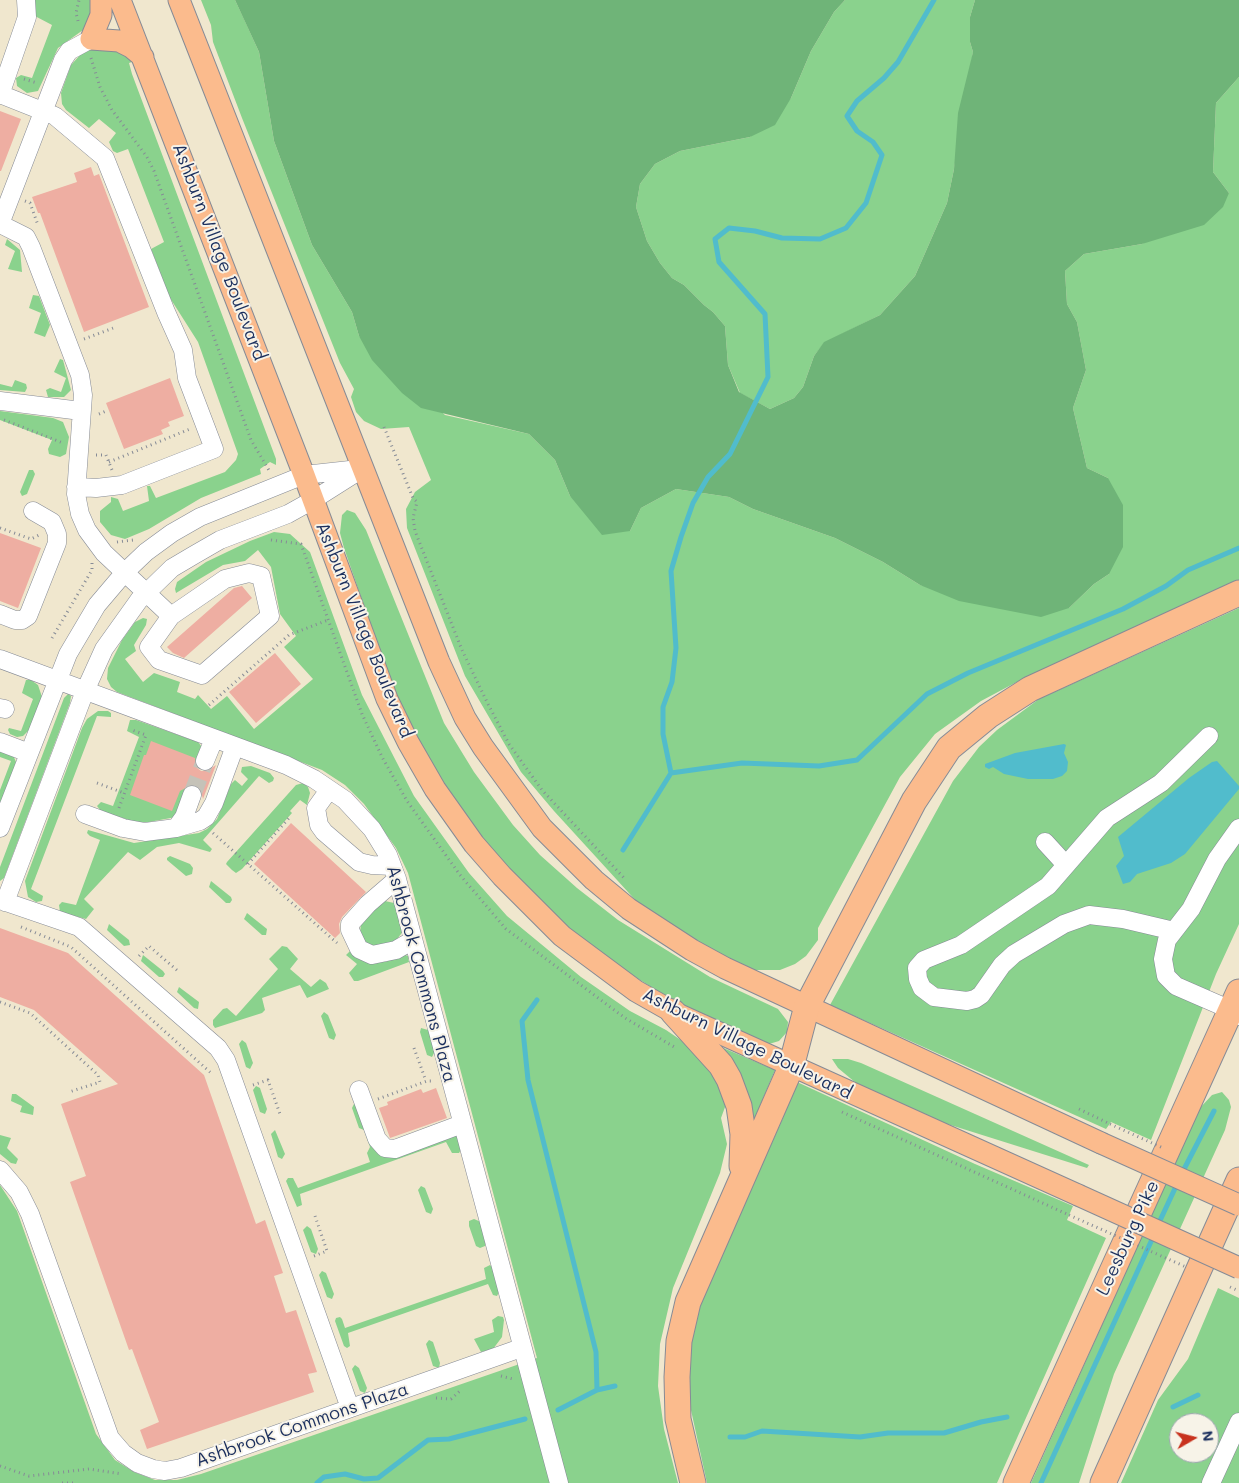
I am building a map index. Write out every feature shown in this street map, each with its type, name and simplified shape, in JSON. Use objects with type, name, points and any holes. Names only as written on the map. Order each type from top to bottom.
[{"type":"highway","points":[[693,1483],[678,1420],[677,1377],[679,1341],[688,1302],[791,1067],[807,1006],[914,801],[949,748],[988,716],[1030,689],[1239,593]]},
{"type":"highway","name":"Leesburg Pike","points":[[1016,1483],[1236,1006]]},
{"type":"highway","points":[[672,1012],[721,1065],[729,1079],[740,1106],[743,1134],[741,1178]]},
{"type":"highway","points":[[1102,1483],[1239,1180]]},
{"type":"main road","points":[[101,0],[101,15],[88,40],[119,41],[131,47],[143,57]]},
{"type":"main road","name":"Ashburn Village Boulevard","points":[[120,0],[314,500],[388,699],[408,742],[440,797],[474,844],[502,876],[562,936],[599,965],[672,1012],[1239,1268]]},
{"type":"main road","points":[[179,0],[439,662],[465,718],[497,770],[542,828],[594,880],[629,909],[664,933],[725,968],[1239,1205]]},
{"type":"street","points":[[27,9],[0,95],[55,116],[106,158],[166,312],[184,350],[187,378],[214,449],[122,485],[96,488],[76,487]]},
{"type":"street","points":[[88,40],[69,51],[63,60],[0,224],[26,237],[78,369],[83,395],[76,487],[80,514],[87,530],[104,553],[147,591],[171,616]]},
{"type":"street","points":[[0,401],[82,411]]},
{"type":"street","points":[[0,828],[68,654],[97,605],[126,572],[166,537],[200,517],[304,475],[362,469]]},
{"type":"street","points":[[350,1408],[238,1089],[226,1060],[218,1048],[79,927],[2,901],[85,691],[104,648],[123,620],[147,591],[172,568],[220,540],[288,514],[314,500],[362,469]]},
{"type":"street","points":[[0,614],[15,620],[22,620],[28,616],[57,543],[57,534],[52,522],[32,511]]},
{"type":"street","points":[[249,573],[261,576],[270,616],[202,675],[159,660],[149,647],[171,616],[225,579],[249,573]]},
{"type":"street","name":"Ashbrook Commons Plaza","points":[[0,659],[286,765],[329,790],[360,814],[382,845],[395,872],[558,1483]]},
{"type":"street","points":[[1174,931],[1106,916],[1083,916],[1064,924],[1014,954],[1002,965],[981,995],[976,999],[967,1001],[942,999],[930,995],[922,988],[917,973],[921,962],[961,945],[1048,886],[1107,818],[1161,783],[1209,736]]},
{"type":"street","points":[[205,761],[214,739]]},
{"type":"street","points":[[0,742],[29,753]]},
{"type":"street","points":[[85,814],[136,831],[156,831],[192,824],[206,816],[214,803],[235,746]]},
{"type":"street","points":[[329,790],[316,808],[319,825],[324,832],[359,862],[395,872],[350,924],[350,930],[359,949],[372,956],[396,950],[413,940]]},
{"type":"street","points":[[176,828],[184,817],[192,795]]},
{"type":"street","points":[[1236,1006],[1179,988],[1168,979],[1163,966],[1163,953],[1166,942],[1191,909],[1217,859],[1239,828]]},
{"type":"street","points":[[1045,842],[1066,865]]},
{"type":"street","points":[[359,1090],[377,1139],[385,1148],[395,1149],[462,1124]]},
{"type":"street","name":"Ashbrook Commons Plaza","points":[[0,1170],[19,1192],[30,1214],[110,1438],[137,1463],[165,1472],[181,1468],[521,1348]]},
{"type":"street","points":[[1211,1483],[1239,1422]]},
{"type":"path","points":[[79,0],[76,13],[88,40],[100,88],[112,110],[147,157],[154,171],[251,440],[272,474]]},
{"type":"path","points":[[0,419],[66,444],[79,446]]},
{"type":"path","points":[[109,462],[204,424]]},
{"type":"path","points":[[384,427],[413,498],[417,502],[413,518],[416,531],[462,650],[509,744],[542,790],[627,881]]},
{"type":"path","points":[[268,540],[302,544],[362,714],[382,757],[406,801],[460,875],[506,929],[625,1018],[677,1049]]},
{"type":"path","points":[[209,704],[289,635],[328,620]]},
{"type":"path","points":[[111,808],[118,810],[146,735],[132,730]]},
{"type":"path","points":[[97,783],[124,793]]},
{"type":"path","points":[[248,864],[290,818]]},
{"type":"path","points":[[212,832],[338,945]]},
{"type":"path","points":[[18,926],[71,947],[215,1076]]},
{"type":"path","points":[[0,1002],[30,1013],[98,1075],[100,1082],[70,1092]]},
{"type":"path","points":[[414,1048],[426,1081]]},
{"type":"path","points":[[238,1089],[268,1080],[281,1118]]},
{"type":"path","points":[[374,1103],[380,1097],[426,1081],[431,1080],[437,1085]]},
{"type":"path","points":[[1074,1107],[1110,1124]]},
{"type":"path","points":[[837,1109],[1194,1271]]},
{"type":"path","points":[[1221,1283],[1239,1291]]},
{"type":"path","points":[[494,1378],[504,1374],[516,1382]]},
{"type":"path","points":[[430,1400],[439,1397],[451,1399],[458,1390],[467,1387]]},
{"type":"path","points":[[0,1466],[28,1476],[89,1468],[104,1469],[125,1475]]},
{"type":"path","points":[[62,1483],[77,1483]]},
{"type":"green space","points":[[30,0],[95,0],[95,8],[83,30],[58,48],[38,91],[27,93],[17,86],[16,78],[21,75],[32,78],[52,25],[33,15]]},
{"type":"green space","points":[[201,0],[235,0],[243,17],[259,52],[274,141],[312,245],[352,312],[359,336],[445,415],[529,434],[555,460],[570,496],[630,531],[641,508],[676,489],[729,497],[753,509],[835,538],[883,562],[920,585],[1069,608],[1094,584],[1109,574],[1108,478],[1087,468],[1073,408],[1086,370],[1077,322],[1067,304],[1065,271],[1084,254],[1142,244],[1229,193],[1213,172],[1216,103],[1239,77],[1239,580],[1171,613],[1028,676],[981,701],[935,734],[900,777],[818,928],[818,940],[806,956],[795,964],[780,970],[749,970],[686,935],[638,903],[554,811],[521,772],[465,676],[407,528],[406,509],[415,492],[431,480],[409,427],[381,429],[364,421],[356,412],[351,397],[354,389],[340,363],[242,118],[213,42],[211,25]]},
{"type":"green space","points":[[235,0],[845,0],[834,12],[811,51],[791,98],[775,125],[750,137],[680,151],[655,164],[640,184],[636,207],[647,241],[660,263],[672,278],[684,285],[725,326],[728,365],[739,392],[770,409],[794,398],[803,387],[814,356],[824,342],[880,315],[915,276],[947,203],[954,169],[958,113],[973,52],[970,42],[970,17],[975,0],[1239,0],[1239,77],[1216,103],[1213,172],[1229,193],[1223,207],[1204,225],[1142,244],[1084,254],[1065,271],[1067,304],[1077,322],[1086,370],[1073,408],[1087,468],[1108,478],[1123,505],[1123,547],[1109,574],[1094,584],[1069,608],[1041,617],[959,601],[920,585],[883,562],[835,538],[753,509],[729,497],[676,489],[641,508],[630,531],[602,535],[570,496],[555,460],[529,434],[421,408],[402,393],[372,360],[359,336],[352,312],[312,245],[274,141],[259,52]]},
{"type":"green space","points":[[845,0],[975,0],[970,17],[970,42],[973,52],[954,169],[947,203],[915,276],[880,315],[824,343],[814,356],[803,387],[794,398],[770,409],[740,393],[728,365],[725,326],[684,285],[672,278],[660,263],[647,241],[636,207],[640,184],[655,164],[680,151],[750,137],[791,98],[811,51],[834,12]]},
{"type":"green space","points":[[97,46],[127,53],[132,62],[129,63],[132,74],[276,459],[276,465],[270,462],[260,469],[261,474],[201,498],[149,529],[125,539],[111,535],[100,522],[100,511],[111,502],[111,497],[118,499],[123,511],[149,501],[147,486],[150,486],[156,498],[225,472],[236,460],[238,454],[198,342],[170,298],[151,249],[164,242],[128,149],[117,153],[113,151],[109,142],[116,133],[99,119],[89,128],[66,110],[62,104],[61,93],[71,65],[81,54]]},
{"type":"green space","points":[[7,239],[20,250],[22,272],[8,269],[15,251],[5,245]]},
{"type":"green space","points":[[33,295],[39,296],[50,325],[45,337],[34,333],[41,313],[29,308]]},
{"type":"green space","points":[[60,359],[63,360],[71,390],[64,397],[48,397],[46,390],[50,388],[61,392],[66,378],[54,372]]},
{"type":"green space","points":[[15,380],[26,384],[25,392],[0,390],[0,384],[12,387]]},
{"type":"green space","points":[[0,411],[53,418],[63,422],[69,437],[66,454],[60,457],[49,454],[48,449],[52,440],[0,420]]},
{"type":"green space","points":[[29,470],[33,470],[35,474],[27,494],[22,496],[20,492]]},
{"type":"green space","points":[[347,510],[355,513],[366,530],[444,723],[474,772],[513,825],[540,855],[577,888],[618,920],[710,977],[778,1009],[788,1022],[787,1032],[779,1041],[769,1044],[677,1003],[637,978],[595,949],[555,916],[520,883],[480,835],[449,792],[418,742],[393,689],[340,533],[342,515]]},
{"type":"green space","points":[[274,532],[290,534],[310,552],[362,695],[414,796],[469,873],[507,916],[581,977],[630,1011],[666,1030],[697,1051],[716,1074],[728,1099],[721,1118],[727,1144],[720,1173],[673,1288],[660,1344],[658,1386],[664,1429],[678,1483],[0,1483],[0,1185],[17,1211],[96,1434],[115,1460],[134,1472],[155,1480],[177,1480],[201,1474],[537,1358],[408,873],[396,848],[364,804],[345,785],[322,770],[117,692],[111,687],[107,679],[108,668],[122,640],[135,622],[143,618],[147,619],[146,625],[134,645],[136,651],[125,659],[143,682],[154,673],[180,682],[177,692],[195,699],[198,695],[211,709],[227,696],[254,729],[313,679],[284,647],[296,636],[280,614],[271,567],[258,550],[245,561],[223,565],[176,593],[177,582],[206,562]]},
{"type":"green space","points":[[1239,608],[1239,924],[1216,974],[1151,1140],[1111,1122],[1106,1129],[830,1005],[953,781],[979,747],[997,730],[1039,699]]},
{"type":"green space","points":[[26,680],[31,680],[38,685],[42,697],[30,729],[23,736],[17,737],[10,734],[8,730],[9,728],[21,731],[33,699],[22,693]]},
{"type":"green space","points":[[68,694],[71,696],[70,703],[4,878],[0,881],[0,867],[64,698]]},
{"type":"green space","points":[[98,711],[108,711],[111,713],[111,717],[97,716],[31,889],[43,896],[42,901],[36,902],[28,897],[25,881],[82,728],[87,719]]},
{"type":"green space","points":[[130,720],[136,720],[198,742],[202,747],[202,753],[180,813],[176,817],[149,822],[135,822],[101,811],[97,806],[101,802],[113,806],[139,737],[127,731]]},
{"type":"green space","points":[[0,751],[13,755],[16,762],[0,810],[0,790],[11,761],[0,757]]},
{"type":"green space","points":[[251,766],[270,773],[274,778],[273,781],[269,783],[259,776],[203,840],[212,849],[210,852],[179,843],[157,847],[140,860],[128,852],[84,899],[94,909],[86,919],[60,912],[59,905],[62,902],[76,905],[100,840],[90,836],[87,833],[88,830],[134,843],[199,833],[207,829],[217,819],[231,784],[235,780],[242,786],[248,779],[241,772],[242,767]]},
{"type":"green space","points":[[303,783],[308,787],[310,793],[307,805],[300,800],[290,811],[292,813],[242,869],[236,873],[232,870],[226,864],[227,862],[296,785]]},
{"type":"green space","points":[[170,856],[190,864],[193,868],[192,874],[186,876],[167,860]]},
{"type":"green space","points":[[211,881],[231,897],[230,903],[226,903],[209,887]]},
{"type":"green space","points":[[385,901],[394,903],[403,930],[393,944],[368,946],[360,934],[361,923],[380,903]]},
{"type":"green space","points":[[247,913],[267,929],[266,935],[262,935],[244,919]]},
{"type":"green space","points":[[109,924],[129,940],[130,945],[124,946],[107,930]]},
{"type":"green space","points":[[282,946],[287,947],[298,959],[290,969],[311,987],[320,979],[326,983],[329,989],[307,998],[300,985],[262,998],[265,1010],[262,1013],[215,1028],[213,1020],[223,1009],[227,1008],[236,1016],[278,969],[269,959]]},
{"type":"green space","points":[[352,949],[371,962],[385,962],[403,954],[408,956],[409,962],[354,981],[349,973],[357,964],[346,955]]},
{"type":"green space","points":[[143,955],[163,971],[165,974],[163,977],[159,977],[141,961]]},
{"type":"green space","points":[[179,987],[199,1002],[198,1009],[194,1008],[177,992]]},
{"type":"green space","points":[[324,1012],[328,1015],[336,1035],[334,1040],[329,1038],[321,1016]]},
{"type":"green space","points":[[421,1028],[430,1032],[435,1051],[432,1057],[427,1055],[420,1032]]},
{"type":"green space","points":[[242,1040],[246,1043],[253,1063],[250,1069],[246,1067],[239,1044]]},
{"type":"green space","points":[[721,1047],[775,1070],[753,1122]]},
{"type":"green space","points":[[832,1059],[848,1059],[861,1063],[1089,1165],[1087,1168],[925,1117],[856,1083],[838,1068]]},
{"type":"green space","points":[[797,1082],[975,1164],[1073,1206],[1067,1220],[1106,1238],[997,1483],[707,1483],[689,1401],[689,1362],[693,1325],[703,1296],[783,1118],[784,1107]]},
{"type":"green space","points":[[256,1086],[260,1088],[267,1109],[265,1114],[260,1112],[253,1090]]},
{"type":"green space","points":[[1222,1092],[1229,1100],[1231,1107],[1225,1130],[1114,1374],[1079,1483],[1031,1483],[1199,1109],[1212,1095]]},
{"type":"green space","points":[[12,1094],[16,1094],[34,1107],[33,1115],[20,1112],[22,1106],[11,1101]]},
{"type":"green space","points":[[354,1104],[357,1104],[373,1145],[458,1135],[462,1148],[459,1153],[452,1153],[446,1142],[300,1194],[302,1205],[297,1207],[286,1181],[288,1178],[293,1178],[298,1188],[370,1162],[367,1153],[370,1147],[364,1130],[359,1128],[352,1108]]},
{"type":"green space","points":[[275,1130],[285,1154],[282,1159],[278,1157],[271,1134]]},
{"type":"green space","points":[[0,1135],[11,1138],[7,1148],[18,1159],[16,1164],[11,1163],[0,1154]]},
{"type":"green space","points":[[421,1186],[425,1188],[433,1209],[431,1214],[426,1212],[418,1190]]},
{"type":"green space","points":[[474,1219],[481,1222],[486,1242],[485,1246],[480,1248],[476,1246],[469,1226],[469,1221]]},
{"type":"green space","points":[[307,1226],[311,1229],[318,1249],[316,1254],[311,1252],[303,1230]]},
{"type":"green space","points":[[490,1265],[499,1292],[497,1296],[493,1295],[488,1284],[348,1333],[350,1346],[347,1348],[344,1346],[335,1321],[336,1318],[340,1317],[342,1319],[345,1328],[486,1279],[484,1268]]},
{"type":"green space","points":[[322,1271],[326,1273],[334,1294],[332,1299],[327,1297],[319,1275]]},
{"type":"green space","points":[[1218,1288],[1239,1298],[1239,1483],[1121,1483],[1158,1400],[1188,1359]]},
{"type":"green space","points":[[498,1316],[503,1317],[504,1320],[502,1337],[493,1349],[481,1352],[474,1339],[494,1332],[492,1320]]},
{"type":"green space","points":[[429,1340],[433,1342],[440,1363],[439,1368],[433,1366],[426,1344]]},
{"type":"green space","points":[[355,1365],[359,1368],[367,1388],[365,1393],[360,1391],[352,1369]]},
{"type":"water","points":[[1066,745],[1064,753],[1068,762],[1067,771],[1062,776],[1053,779],[1028,779],[1004,774],[993,767],[989,769],[985,767],[985,764],[1015,753]]},
{"type":"water","points":[[1217,761],[1239,786],[1239,789],[1185,854],[1171,863],[1137,874],[1130,882],[1123,884],[1116,866],[1124,856],[1118,837],[1189,778],[1212,762]]},
{"type":"building","points":[[0,111],[21,119],[1,171],[0,171]]},
{"type":"building","points":[[91,167],[94,176],[99,174],[149,307],[84,332],[40,213],[38,213],[32,197],[77,182],[74,173]]},
{"type":"building","points":[[170,378],[184,416],[168,422],[170,426],[161,430],[163,434],[124,449],[106,403]]},
{"type":"building","points":[[0,533],[41,548],[18,608],[0,601]]},
{"type":"building","points":[[242,586],[252,598],[184,658],[173,653],[167,647],[234,588]]},
{"type":"building","points":[[275,653],[301,684],[256,723],[229,692]]},
{"type":"building","points":[[151,741],[195,758],[196,767],[201,771],[207,771],[216,765],[203,799],[200,788],[191,785],[180,791],[172,811],[130,795]]},
{"type":"building","points":[[291,823],[366,892],[342,917],[339,924],[340,933],[335,938],[254,864]]},
{"type":"building","points":[[0,928],[68,953],[204,1075],[256,1224],[265,1220],[283,1273],[274,1276],[286,1313],[296,1310],[317,1372],[308,1374],[314,1392],[147,1449],[140,1430],[159,1422],[132,1349],[129,1350],[70,1182],[86,1176],[61,1104],[118,1084],[34,1010],[0,997]]},
{"type":"building","points":[[436,1088],[447,1118],[390,1138],[379,1108],[388,1105],[387,1102],[421,1089],[423,1093]]},
{"type":"waterway","points":[[623,850],[671,773],[663,734],[663,707],[672,682],[676,648],[671,571],[681,537],[693,503],[708,477],[730,454],[768,377],[765,314],[719,262],[715,239],[729,228],[755,231],[782,238],[820,239],[846,228],[866,203],[882,155],[873,142],[857,131],[847,116],[857,101],[884,78],[898,62],[934,0]]},
{"type":"waterway","points":[[671,773],[742,763],[819,766],[857,760],[927,694],[968,673],[1123,609],[1166,586],[1188,570],[1239,548]]},
{"type":"waterway","points":[[537,1000],[522,1021],[528,1080],[596,1352],[597,1390],[558,1410]]},
{"type":"waterway","points":[[1181,1175],[1214,1111]]},
{"type":"waterway","points":[[1157,1227],[1178,1182]]},
{"type":"waterway","points":[[1041,1483],[1154,1235]]},
{"type":"waterway","points":[[597,1390],[615,1386]]},
{"type":"waterway","points":[[1173,1407],[1198,1395]]},
{"type":"waterway","points":[[730,1437],[745,1437],[762,1431],[860,1437],[888,1433],[944,1433],[981,1422],[1007,1417]]},
{"type":"waterway","points":[[317,1483],[324,1477],[345,1474],[364,1479],[378,1478],[428,1440],[449,1439],[525,1419]]},
{"type":"tunnel","points":[[192,795],[205,761]]}]
